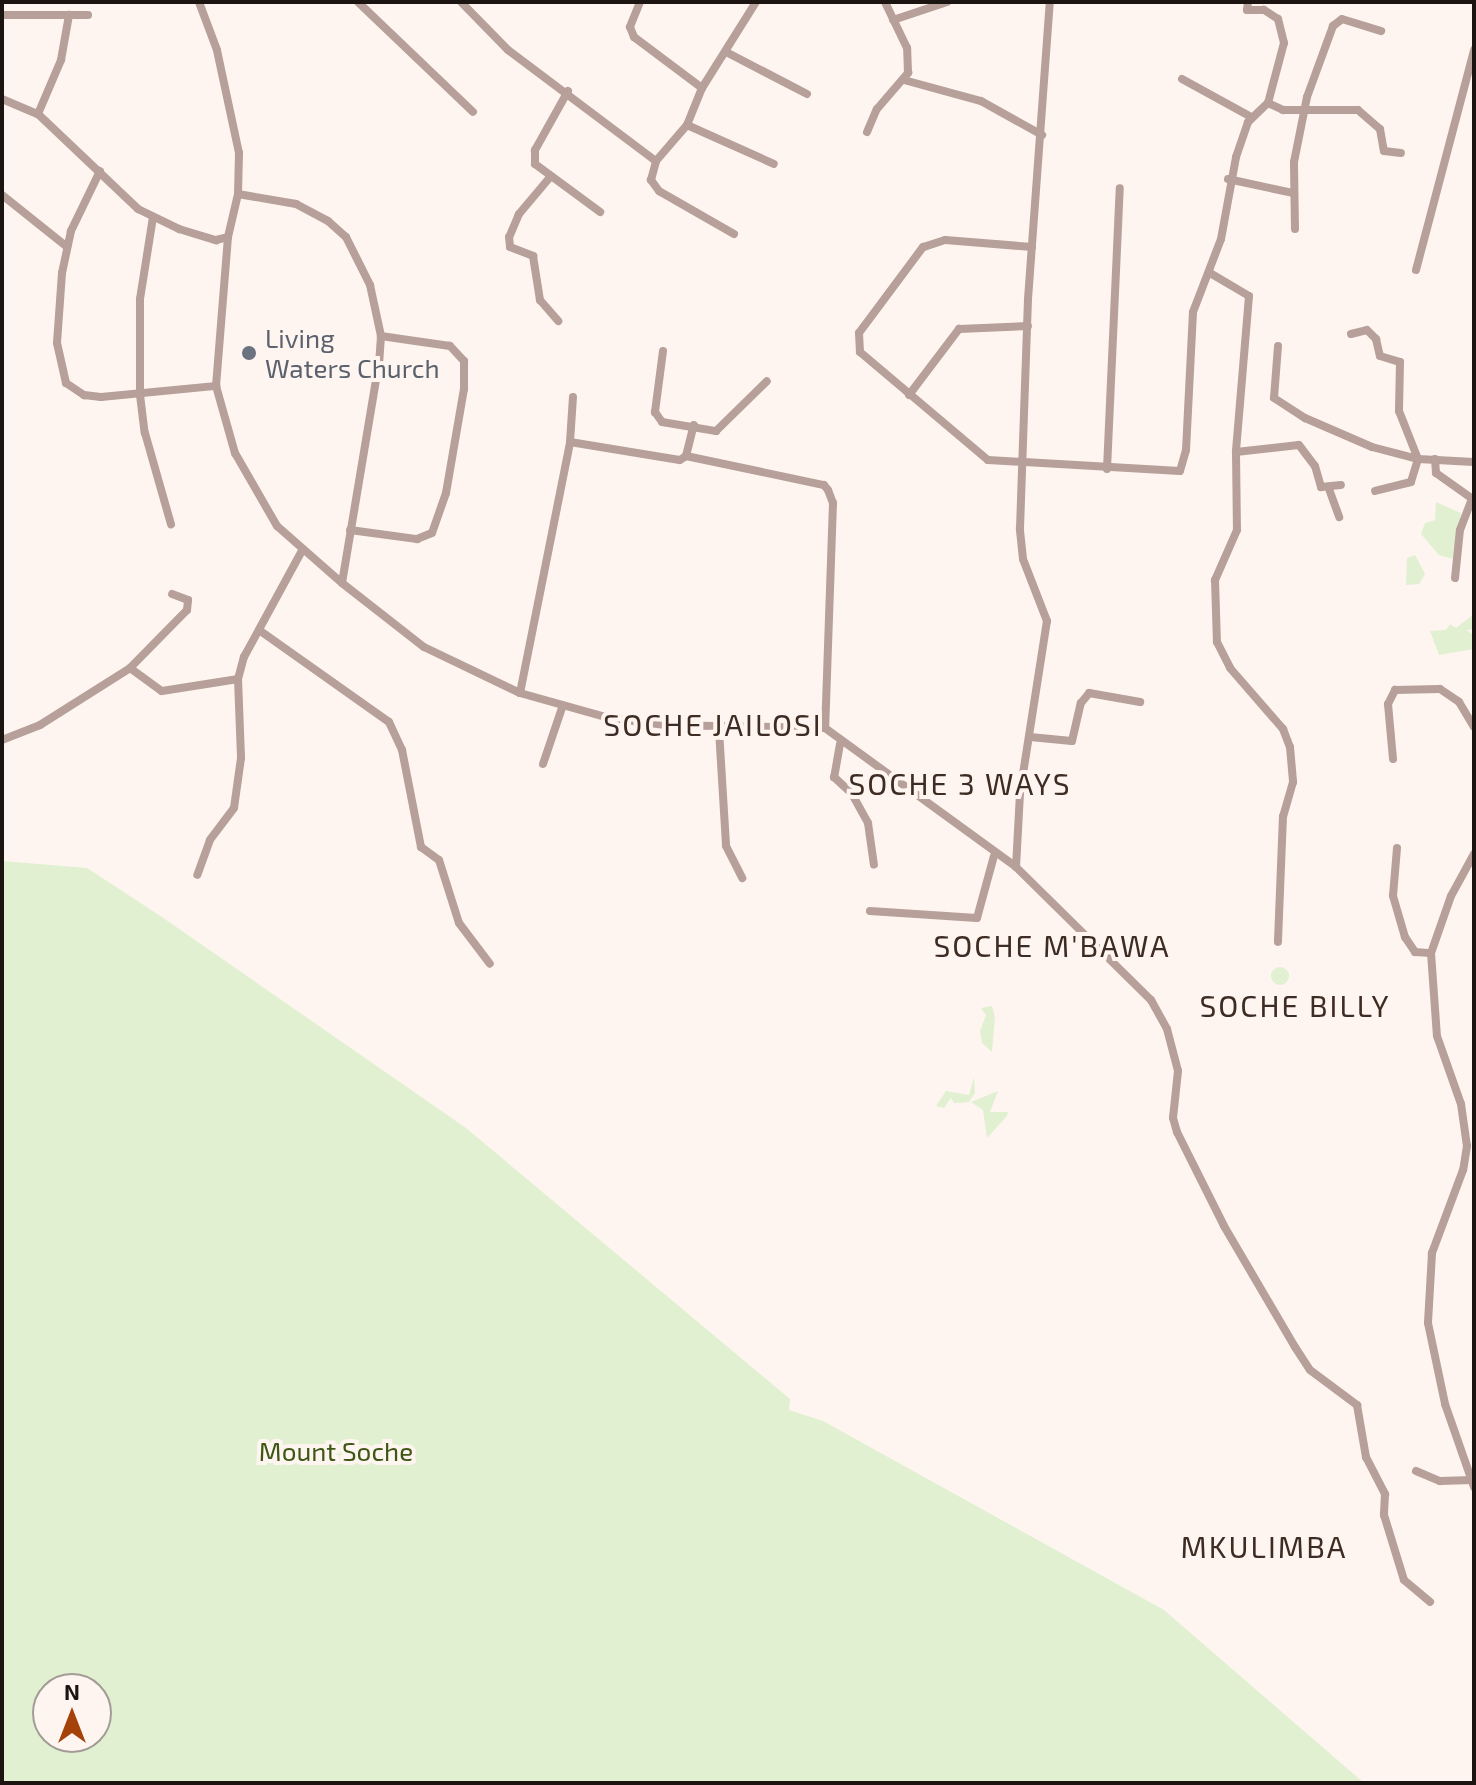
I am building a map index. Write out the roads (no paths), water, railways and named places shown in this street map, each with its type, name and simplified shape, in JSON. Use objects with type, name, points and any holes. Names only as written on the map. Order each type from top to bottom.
[{"type":"street","points":[[199,2],[217,50],[239,153],[238,194],[228,237],[216,386],[235,453],[256,495],[303,549],[424,647],[520,693],[609,718],[719,730],[825,728]]},
{"type":"street","points":[[358,2],[473,112]]},
{"type":"street","points":[[461,2],[508,50],[568,91],[656,161]]},
{"type":"street","points":[[640,2],[630,27],[634,37],[702,88]]},
{"type":"street","points":[[734,234],[659,191],[651,180],[656,161],[687,125],[702,88],[728,53],[756,2]]},
{"type":"street","points":[[867,132],[877,109],[904,80],[909,56],[885,2]]},
{"type":"street","points":[[893,20],[947,2]]},
{"type":"street","points":[[1016,867],[1047,621],[1022,554],[1032,247],[1050,2]]},
{"type":"street","points":[[1032,247],[945,240],[923,247],[859,333],[857,343],[860,352],[979,455],[1025,465],[1168,473],[1182,468],[1191,326],[1221,239],[1228,179],[1251,117],[1268,103],[1284,43],[1278,19],[1264,10],[1247,10],[1248,2]]},
{"type":"street","points":[[2,15],[88,15]]},
{"type":"street","points":[[38,114],[61,60],[69,15]]},
{"type":"street","points":[[1295,229],[1293,193],[1306,111],[1336,21],[1381,31]]},
{"type":"street","points":[[1416,270],[1474,50]]},
{"type":"street","points":[[728,53],[807,94]]},
{"type":"street","points":[[1182,79],[1251,117]]},
{"type":"street","points":[[904,80],[981,101],[1042,135]]},
{"type":"street","points":[[568,91],[535,150],[535,164],[600,212]]},
{"type":"street","points":[[2,99],[38,114],[100,171],[119,197],[153,217],[216,240],[228,237]]},
{"type":"street","points":[[1268,103],[1283,110],[1358,110],[1380,129],[1384,151],[1401,153]]},
{"type":"street","points":[[687,125],[774,164]]},
{"type":"street","points":[[100,171],[66,246],[58,304],[62,375],[84,395],[140,395],[216,386]]},
{"type":"street","points":[[551,176],[519,214],[509,237],[510,247],[533,256],[540,300],[558,321]]},
{"type":"street","points":[[1228,179],[1293,193]]},
{"type":"street","points":[[1107,469],[1120,188]]},
{"type":"street","points":[[238,194],[304,207],[346,237],[370,285],[381,336],[342,583]]},
{"type":"street","points":[[2,195],[66,246]]},
{"type":"street","points":[[153,217],[140,299],[140,395],[145,433],[171,524]]},
{"type":"street","points":[[1210,273],[1249,296],[1236,452],[1237,530],[1215,580],[1217,642],[1230,668],[1286,732],[1290,747],[1293,782],[1283,816],[1278,942]]},
{"type":"street","points":[[909,395],[962,327],[1028,326]]},
{"type":"street","points":[[1351,334],[1367,330],[1376,339],[1380,356],[1400,362],[1399,411],[1418,459],[1411,482],[1375,491]]},
{"type":"street","points":[[350,530],[417,539],[432,533],[446,493],[464,389],[464,361],[450,346],[381,336]]},
{"type":"street","points":[[1278,346],[1275,400],[1342,439],[1418,459],[1474,462]]},
{"type":"street","points":[[663,351],[656,382],[657,418],[716,431],[767,381]]},
{"type":"street","points":[[520,693],[570,442],[573,397]]},
{"type":"street","points":[[686,456],[694,425]]},
{"type":"street","points":[[570,442],[686,456],[824,485],[828,490],[833,503],[825,728],[840,744],[994,856],[1016,867],[1155,1007],[1178,1071],[1173,1118],[1177,1132],[1288,1337],[1310,1370],[1357,1405],[1366,1457],[1385,1494],[1384,1515],[1404,1580],[1430,1602]]},
{"type":"street","points":[[1236,452],[1299,445],[1315,466],[1321,487],[1329,489],[1341,485]]},
{"type":"street","points":[[1435,459],[1436,473],[1473,499],[1460,530],[1455,578]]},
{"type":"street","points":[[1329,489],[1339,517]]},
{"type":"street","points":[[197,875],[210,840],[234,808],[241,758],[238,679],[259,630],[303,549]]},
{"type":"street","points":[[2,740],[40,725],[107,678],[130,668],[187,610],[188,600],[172,594]]},
{"type":"street","points":[[259,630],[389,722],[402,750],[421,847],[439,860],[459,923],[490,964]]},
{"type":"street","points":[[130,668],[162,691],[238,679]]},
{"type":"street","points":[[1393,759],[1388,704],[1395,690],[1440,689],[1459,702],[1474,727]]},
{"type":"street","points":[[1030,737],[1072,741],[1081,703],[1089,693],[1140,702]]},
{"type":"street","points":[[543,764],[563,705]]},
{"type":"street","points":[[719,730],[726,846],[742,878]]},
{"type":"street","points":[[840,744],[834,777],[852,794],[868,823],[874,865]]},
{"type":"street","points":[[1397,848],[1393,896],[1405,937],[1415,952],[1431,953]]},
{"type":"street","points":[[1416,1471],[1440,1481],[1473,1484],[1445,1404],[1428,1331],[1432,1253],[1462,1173],[1464,1119],[1437,1036],[1431,953],[1451,896],[1474,854]]},
{"type":"street","points":[[870,911],[977,918],[994,856]]},
{"type":"street","points":[[1462,1173],[1474,1177]]},
{"type":"place","name":"Living Waters Church","points":[[249,353]]},
{"type":"district","name":"SOCHE JAILOSI","points":[[713,724]]},
{"type":"district","name":"SOCHE 3 WAYS","points":[[960,783]]},
{"type":"district","name":"SOCHE M'BAWA","points":[[1052,945]]},
{"type":"district","name":"SOCHE BILLY","points":[[1295,1005]]},
{"type":"district","name":"MKULIMBA","points":[[1264,1546]]},
{"type":"park label","name":"Mount Soche","points":[[336,1451]]}]
